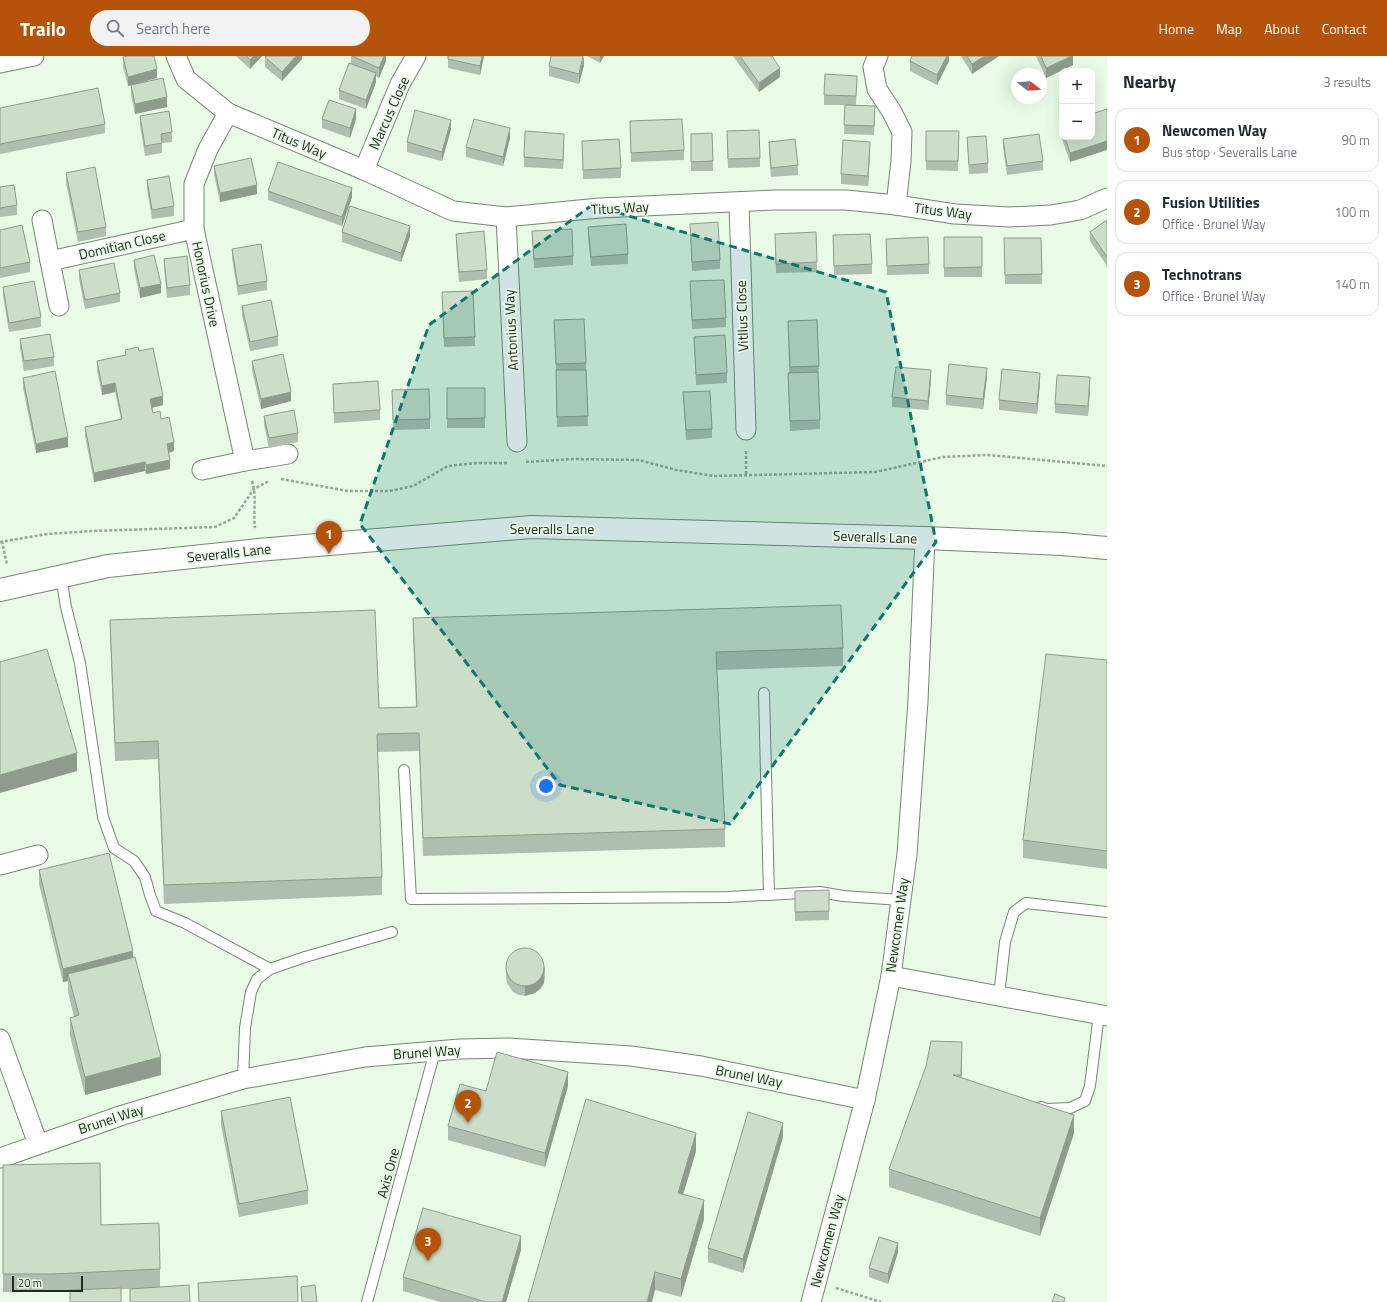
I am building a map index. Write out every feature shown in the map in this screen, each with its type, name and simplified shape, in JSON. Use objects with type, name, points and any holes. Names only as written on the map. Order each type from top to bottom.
[{"type":"street","name":"Titus Way","points":[[176,56],[186,79],[228,113],[364,170],[453,211],[506,217],[600,208],[775,200],[846,200],[896,205],[955,214],[1009,217],[1051,215],[1080,210],[1107,198]]},
{"type":"street","name":"Marcus Close","points":[[364,170],[400,84],[416,56]]},
{"type":"street","points":[[878,56],[873,67],[877,89],[892,112],[902,132],[901,161],[896,205]]},
{"type":"street","points":[[0,63],[23,57]]},
{"type":"street","name":"Honorius Drive","points":[[228,113],[208,150],[194,184],[194,229],[245,461]]},
{"type":"street","name":"Vitllus Close","points":[[738,202],[746,430]]},
{"type":"street","name":"Antonius Way","points":[[506,217],[517,442]]},
{"type":"street","points":[[42,220],[59,306]]},
{"type":"street","name":"Domitian Close","points":[[50,261],[194,229]]},
{"type":"street","points":[[202,470],[288,454]]},
{"type":"street","name":"Severalls Lane","points":[[0,590],[108,566],[258,550],[531,527],[925,538],[1062,544],[1107,548]]},
{"type":"street","name":"Newcomen Way","points":[[810,1302],[865,1100],[891,976],[907,854],[918,709],[925,538]]},
{"type":"street","points":[[0,864],[38,855]]},
{"type":"street","points":[[891,976],[1103,1015]]},
{"type":"street","points":[[0,1039],[38,1144]]},
{"type":"street","name":"Brunel Way","points":[[0,1158],[123,1115],[243,1079],[365,1057],[460,1049],[508,1048],[632,1056],[701,1066],[865,1100]]},
{"type":"lane","points":[[61,576],[66,608],[80,662],[103,817],[114,848],[134,861],[145,877],[156,911],[185,924],[270,969]]},
{"type":"lane","points":[[764,693],[768,895]]},
{"type":"lane","points":[[404,770],[411,899],[720,897],[820,892],[842,896],[901,900]]},
{"type":"lane","points":[[1000,996],[1005,942],[1014,912],[1026,904],[1107,912]]},
{"type":"lane","points":[[243,1079],[245,1028],[250,992],[257,980],[270,969],[305,957],[392,932]]},
{"type":"lane","points":[[1032,1105],[1047,1109],[1070,1108],[1085,1101],[1090,1086],[1103,1015]]},
{"type":"lane","name":"Axis One","points":[[367,1302],[435,1051]]},
{"type":"path","points":[[523,462],[573,459],[639,460],[676,470],[714,476],[875,472],[943,457],[988,455],[1107,466]]},
{"type":"path","points":[[279,479],[284,478],[348,491],[390,491],[413,486],[448,466],[476,463],[516,463]]},
{"type":"path","points":[[0,542],[46,534],[215,527],[234,518],[254,488],[267,481],[273,480]]},
{"type":"path","points":[[254,488],[254,516],[258,550]]},
{"type":"path","points":[[816,1282],[881,1302]]},
{"type":"highlighted area","points":[[592,205],[886,292],[936,542],[730,824],[560,785],[360,524],[429,325]]},
{"type":"building","points":[[154,56],[157,69],[128,77],[123,57]]},
{"type":"building","points":[[246,56],[254,56],[250,60]]},
{"type":"building","points":[[296,56],[282,72],[265,57]]},
{"type":"building","points":[[352,56],[384,56],[379,68]]},
{"type":"building","points":[[448,56],[482,56],[480,66],[448,59]]},
{"type":"building","points":[[551,56],[583,56],[579,74],[549,66]]},
{"type":"building","points":[[740,56],[772,56],[780,68],[759,83]]},
{"type":"building","points":[[912,56],[947,56],[937,75],[910,61]]},
{"type":"building","points":[[967,56],[985,56],[972,64]]},
{"type":"building","points":[[1041,56],[1072,56],[1046,68]]},
{"type":"building","points":[[349,63],[376,73],[366,100],[339,90]]},
{"type":"building","points":[[825,74],[857,76],[856,96],[824,95]]},
{"type":"building","points":[[163,78],[167,97],[135,104],[131,85]]},
{"type":"building","points":[[98,88],[105,124],[0,144],[0,108]]},
{"type":"building","points":[[329,100],[356,109],[350,128],[322,119]]},
{"type":"building","points":[[845,105],[875,106],[874,126],[844,125]]},
{"type":"building","points":[[1107,109],[1107,141],[1070,153],[1066,140],[1095,140],[1095,113]]},
{"type":"building","points":[[415,110],[451,120],[442,152],[407,142]]},
{"type":"building","points":[[169,111],[172,132],[161,134],[162,143],[145,146],[140,116]]},
{"type":"building","points":[[474,119],[510,128],[503,157],[466,147]]},
{"type":"building","points":[[682,119],[684,150],[631,153],[630,121]]},
{"type":"building","points":[[759,130],[760,158],[728,159],[727,131]]},
{"type":"building","points":[[525,131],[564,134],[563,160],[524,157]]},
{"type":"building","points":[[926,131],[959,131],[958,161],[926,161]]},
{"type":"building","points":[[712,133],[713,161],[691,162],[691,134]]},
{"type":"building","points":[[1039,134],[1043,161],[1007,166],[1003,139]]},
{"type":"building","points":[[986,136],[988,163],[969,165],[967,137]]},
{"type":"building","points":[[619,139],[621,168],[583,170],[582,141]]},
{"type":"building","points":[[795,139],[798,165],[771,168],[769,142]]},
{"type":"building","points":[[843,140],[870,142],[868,176],[841,174]]},
{"type":"building","points":[[251,158],[257,185],[220,193],[214,166]]},
{"type":"building","points":[[278,162],[352,188],[342,217],[268,191]]},
{"type":"building","points":[[95,167],[106,227],[78,232],[66,173]]},
{"type":"building","points":[[169,176],[174,206],[152,210],[147,180]]},
{"type":"building","points":[[14,185],[17,205],[0,208],[0,187]]},
{"type":"building","points":[[350,206],[410,226],[401,253],[342,232]]},
{"type":"building","points":[[1107,220],[1107,257],[1090,232]]},
{"type":"building","points":[[718,222],[720,260],[692,262],[690,224]]},
{"type":"building","points":[[626,224],[628,254],[591,257],[588,227]]},
{"type":"building","points":[[22,225],[30,262],[0,268],[0,230]]},
{"type":"building","points":[[572,229],[573,256],[534,259],[532,231]]},
{"type":"building","points":[[484,231],[487,270],[459,272],[456,234]]},
{"type":"building","points":[[816,232],[817,262],[776,264],[775,234]]},
{"type":"building","points":[[870,234],[872,264],[834,266],[833,235]]},
{"type":"building","points":[[928,237],[929,264],[887,266],[886,239]]},
{"type":"building","points":[[944,237],[982,237],[982,267],[944,268]]},
{"type":"building","points":[[1004,238],[1041,238],[1042,274],[1005,275]]},
{"type":"building","points":[[261,244],[267,281],[238,286],[232,249]]},
{"type":"building","points":[[154,255],[161,284],[140,288],[134,260]]},
{"type":"building","points":[[187,256],[190,285],[167,288],[164,259]]},
{"type":"building","points":[[114,263],[120,293],[85,300],[79,270]]},
{"type":"building","points":[[724,280],[726,318],[692,320],[690,281]]},
{"type":"building","points":[[34,281],[41,317],[9,323],[3,287]]},
{"type":"building","points":[[473,291],[475,337],[444,338],[442,292]]},
{"type":"building","points":[[271,300],[278,336],[250,342],[242,306]]},
{"type":"building","points":[[584,319],[586,363],[556,364],[554,320]]},
{"type":"building","points":[[817,320],[819,366],[790,367],[788,321]]},
{"type":"building","points":[[50,334],[54,357],[24,361],[20,339]]},
{"type":"building","points":[[725,335],[727,373],[696,375],[694,337]]},
{"type":"building","points":[[138,347],[139,351],[153,348],[163,396],[150,399],[153,413],[160,411],[161,419],[169,417],[174,442],[167,444],[170,460],[146,465],[145,462],[94,473],[85,427],[122,419],[115,383],[102,386],[97,361],[126,355],[125,350]]},
{"type":"building","points":[[283,354],[291,392],[261,399],[252,361]]},
{"type":"building","points":[[949,364],[987,368],[983,399],[946,395]]},
{"type":"building","points":[[896,367],[931,370],[928,401],[892,397]]},
{"type":"building","points":[[1002,369],[1040,373],[1037,404],[999,400]]},
{"type":"building","points":[[556,370],[586,370],[588,416],[557,417]]},
{"type":"building","points":[[55,371],[68,437],[36,444],[23,378]]},
{"type":"building","points":[[818,372],[820,420],[790,421],[788,373]]},
{"type":"building","points":[[1057,375],[1090,377],[1088,406],[1055,404]]},
{"type":"building","points":[[378,381],[380,410],[334,413],[333,384]]},
{"type":"building","points":[[447,388],[485,388],[485,418],[447,419]]},
{"type":"building","points":[[429,389],[430,419],[393,420],[392,390]]},
{"type":"building","points":[[710,391],[712,429],[686,430],[683,392]]},
{"type":"building","points":[[294,410],[298,433],[269,438],[264,416]]},
{"type":"building","points":[[841,605],[843,648],[716,652],[725,829],[423,838],[419,733],[377,734],[382,877],[164,885],[158,741],[115,743],[110,620],[375,610],[379,708],[417,707],[413,618]]},
{"type":"building","points":[[47,649],[77,753],[0,775],[0,662]]},
{"type":"building","points":[[1046,654],[1107,660],[1107,851],[1023,840]]},
{"type":"building","points":[[109,853],[133,951],[63,969],[39,870]]},
{"type":"building","points":[[829,890],[829,911],[795,912],[795,891]]},
{"type":"building","points":[[521,948],[529,948],[539,953],[543,960],[543,974],[539,981],[529,986],[521,986],[511,981],[509,978],[506,971],[506,963],[511,953],[514,951]]},
{"type":"building","points":[[135,957],[161,1057],[85,1077],[70,1018],[79,1015],[68,974]]},
{"type":"building","points":[[931,1041],[962,1042],[961,1075],[953,1075],[1074,1115],[1040,1218],[889,1169],[926,1066]]},
{"type":"building","points":[[497,1052],[568,1072],[545,1153],[448,1126],[460,1084],[486,1091]]},
{"type":"building","points":[[290,1097],[308,1190],[239,1204],[221,1111]]},
{"type":"building","points":[[586,1099],[696,1133],[678,1193],[704,1200],[681,1279],[655,1272],[647,1302],[528,1302]]},
{"type":"building","points":[[748,1112],[783,1123],[743,1259],[708,1248]]},
{"type":"building","points":[[100,1163],[101,1225],[159,1223],[160,1269],[52,1274],[3,1274],[3,1165]]},
{"type":"building","points":[[423,1208],[521,1236],[502,1302],[486,1302],[403,1277]]},
{"type":"building","points":[[879,1237],[898,1243],[888,1274],[869,1268]]},
{"type":"building","points":[[297,1276],[298,1302],[199,1302],[198,1283]]},
{"type":"building","points":[[189,1285],[190,1302],[130,1302],[130,1289]]},
{"type":"building","points":[[315,1285],[317,1302],[302,1302],[301,1287]]},
{"type":"building","points":[[121,1288],[121,1302],[70,1302],[70,1290]]},
{"type":"building","points":[[1055,1294],[1065,1298],[1064,1302],[1052,1302]]},
{"type":"place","name":"Newcomen Way","points":[[329,554]]},
{"type":"place","name":"Fusion Utilities","points":[[468,1123]]},
{"type":"place","name":"Technotrans","points":[[428,1261]]}]
